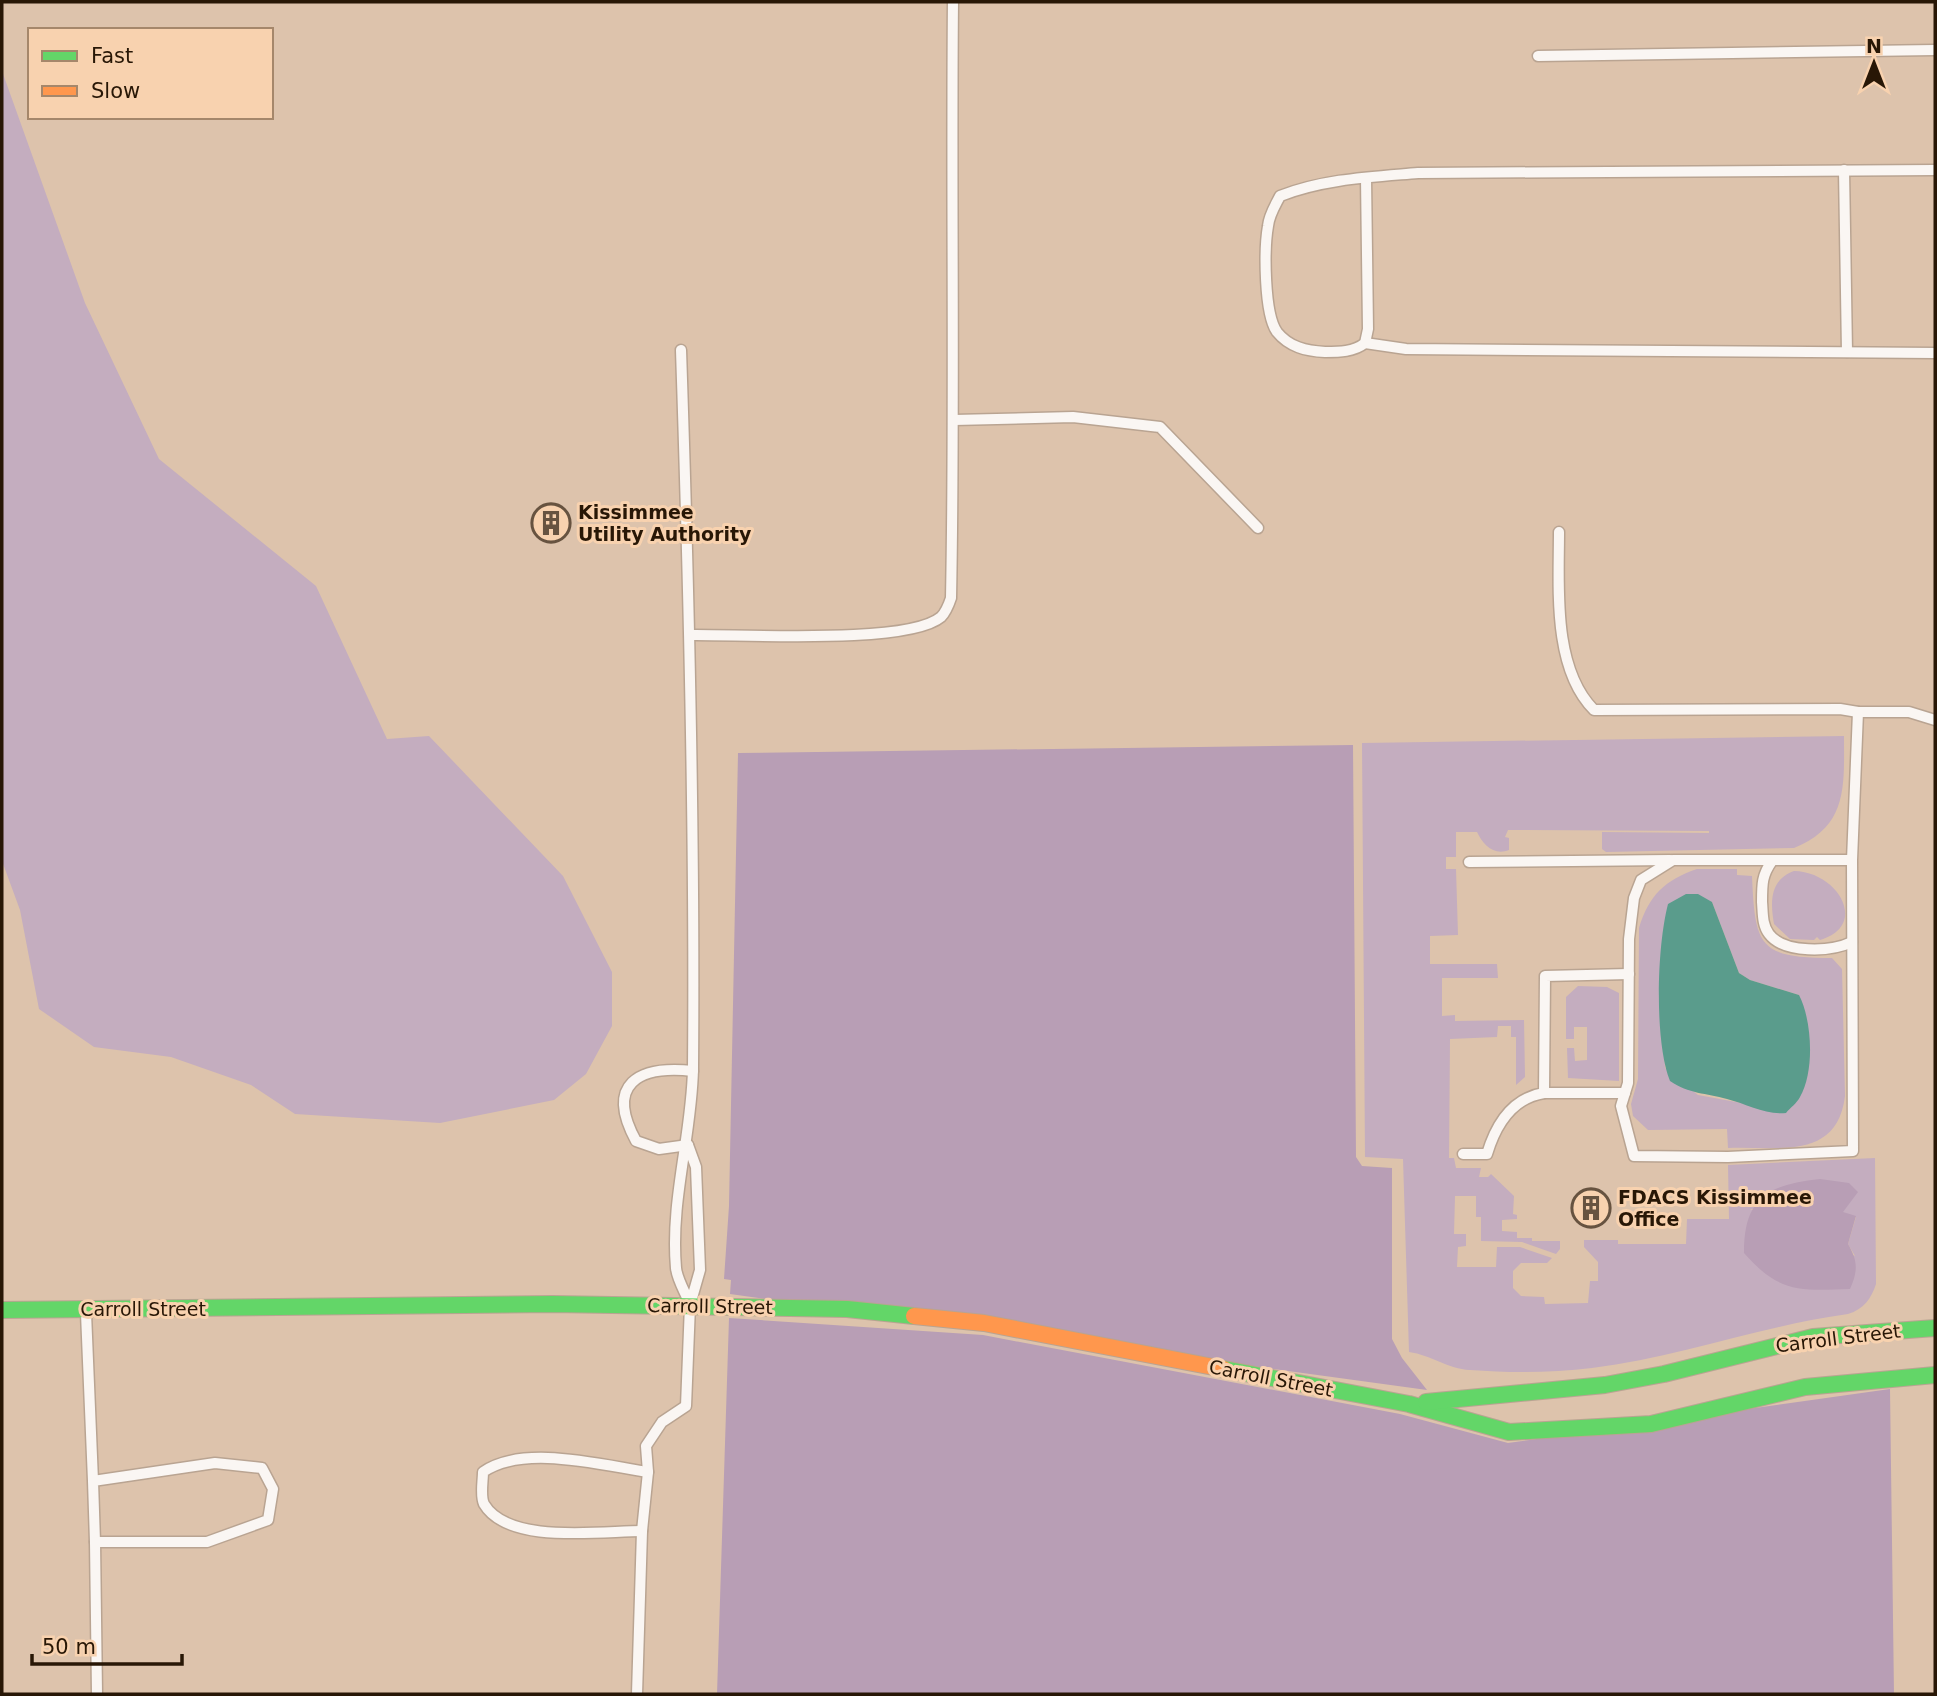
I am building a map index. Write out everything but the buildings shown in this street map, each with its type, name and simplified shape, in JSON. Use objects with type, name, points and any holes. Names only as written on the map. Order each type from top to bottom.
[{"type":"main road","name":"Carroll Street","points":[[2,1310],[690,1305],[847,1309],[984,1323],[1409,1404],[1509,1432],[1552,1432],[1651,1424],[1805,1387],[1935,1375]]},
{"type":"main road","name":"Carroll Street","points":[[1409,1404],[1605,1385],[1664,1374],[1813,1337],[1935,1328]]},
{"type":"lane","points":[[690,635],[878,634],[909,630],[942,616],[951,598],[954,420],[951,343],[953,2]]},
{"type":"lane","points":[[1538,56],[1935,50]]},
{"type":"lane","points":[[1844,170],[1847,352]]},
{"type":"lane","points":[[1935,170],[1418,173],[1366,178],[1315,185],[1280,197],[1268,226],[1267,253],[1269,315],[1284,339],[1309,351],[1357,349],[1366,343],[1406,349],[1935,353]]},
{"type":"lane","points":[[1366,178],[1366,343]]},
{"type":"lane","points":[[681,350],[690,635],[693,1071],[688,1145],[679,1175],[676,1270],[690,1305]]},
{"type":"lane","points":[[954,420],[1073,417],[1160,427],[1258,528]]},
{"type":"lane","points":[[1559,533],[1560,627],[1578,688],[1594,710],[1840,709],[1858,712],[1909,712],[1935,720]]},
{"type":"lane","points":[[1673,860],[1641,880],[1634,898],[1629,974],[1628,1083],[1621,1107],[1634,1156],[1728,1157],[1853,1152],[1852,860],[1858,712]]},
{"type":"lane","points":[[1469,862],[1852,860]]},
{"type":"lane","points":[[1772,861],[1762,874],[1763,921],[1769,934],[1780,944],[1806,948],[1841,948],[1852,942]]},
{"type":"lane","points":[[1544,1093],[1545,976],[1629,974]]},
{"type":"lane","points":[[688,1145],[659,1149],[636,1141],[624,1119],[624,1096],[637,1078],[663,1068],[693,1071]]},
{"type":"lane","points":[[1463,1154],[1487,1154],[1511,1106],[1528,1096],[1544,1093],[1625,1093]]},
{"type":"lane","points":[[637,1694],[642,1531],[648,1472],[646,1446],[662,1422],[686,1406],[690,1305],[700,1270],[696,1167],[688,1145]]},
{"type":"lane","points":[[86,1310],[95,1542],[97,1694]]},
{"type":"lane","points":[[642,1531],[540,1533],[496,1518],[483,1501],[483,1472],[496,1463],[547,1457],[648,1472]]},
{"type":"lane","points":[[93,1481],[215,1463],[262,1468],[273,1489],[268,1520],[207,1542],[95,1542]]},
{"type":"shaded area","points":[[2,71],[85,303],[159,459],[316,586],[387,739],[429,736],[563,876],[612,972],[612,1026],[586,1074],[554,1100],[440,1123],[295,1114],[251,1085],[171,1057],[94,1047],[39,1009],[20,910],[2,861]]},
{"type":"shaded area","points":[[1844,736],[1842,788],[1834,816],[1812,839],[1794,848],[1606,852],[1602,849],[1602,832],[1709,831],[1508,830],[1505,837],[1509,838],[1509,850],[1499,852],[1486,845],[1477,832],[1456,832],[1456,857],[1446,857],[1446,869],[1456,869],[1458,935],[1430,936],[1430,964],[1497,964],[1498,978],[1442,978],[1442,1016],[1455,1015],[1455,1021],[1524,1020],[1525,1077],[1516,1085],[1516,1037],[1511,1037],[1511,1026],[1498,1026],[1497,1037],[1450,1039],[1449,1158],[1454,1158],[1456,1168],[1481,1168],[1479,1177],[1488,1177],[1491,1174],[1514,1196],[1513,1214],[1517,1215],[1517,1219],[1502,1220],[1502,1231],[1517,1232],[1517,1238],[1532,1238],[1532,1241],[1560,1241],[1560,1249],[1556,1254],[1522,1242],[1481,1241],[1481,1217],[1476,1217],[1476,1196],[1455,1196],[1454,1234],[1466,1234],[1466,1246],[1458,1247],[1457,1267],[1496,1267],[1497,1247],[1520,1247],[1552,1258],[1547,1263],[1521,1263],[1513,1271],[1513,1288],[1521,1296],[1544,1297],[1545,1304],[1588,1303],[1590,1281],[1598,1281],[1598,1262],[1584,1247],[1584,1240],[1618,1240],[1618,1244],[1686,1244],[1687,1219],[1729,1219],[1728,1165],[1875,1158],[1876,1284],[1863,1306],[1848,1314],[1784,1326],[1656,1357],[1577,1370],[1470,1370],[1409,1352],[1403,1159],[1365,1157],[1362,743]],"holes":[[[1750,1209],[1856,1217],[1848,1244],[1855,1256]]]},
{"type":"shaded area","points":[[1353,745],[1356,1157],[1362,1166],[1392,1168],[1392,1339],[1402,1358],[1427,1390],[730,1294],[731,1280],[724,1279],[729,1206],[738,753]]},
{"type":"shaded area","points":[[1697,869],[1737,869],[1737,875],[1752,876],[1759,933],[1766,943],[1775,951],[1789,955],[1832,958],[1842,969],[1845,1096],[1840,1117],[1830,1131],[1818,1140],[1785,1148],[1728,1148],[1727,1129],[1648,1130],[1633,1116],[1631,1104],[1638,1079],[1639,928],[1648,906],[1660,890],[1676,878]],"holes":[[[1712,902],[1739,973],[1750,980],[1799,995],[1747,1104],[1698,1095],[1665,1068],[1660,973]]]},
{"type":"shaded area","points":[[1794,871],[1824,880],[1835,890],[1845,912],[1843,923],[1835,933],[1820,940],[1817,937],[1814,940],[1790,939],[1774,924],[1773,892],[1780,880]]},
{"type":"shaded area","points":[[1578,986],[1607,987],[1619,993],[1619,1081],[1568,1078],[1567,1048],[1574,1048],[1575,1061],[1587,1060],[1587,1027],[1574,1027],[1574,1039],[1566,1039],[1566,997]]},
{"type":"shaded area","points":[[1820,1179],[1849,1183],[1858,1192],[1843,1212],[1856,1216],[1848,1244],[1856,1266],[1850,1289],[1817,1290],[1791,1287],[1768,1276],[1744,1253],[1749,1219],[1762,1197],[1786,1185]]},
{"type":"shaded area","points":[[729,1318],[983,1335],[1400,1414],[1508,1443],[1890,1389],[1894,1694],[717,1694]]},
{"type":"water","points":[[1686,894],[1698,894],[1712,902],[1739,973],[1750,980],[1799,995],[1807,1018],[1810,1060],[1805,1086],[1800,1097],[1786,1113],[1763,1111],[1691,1091],[1670,1081],[1661,1042],[1659,1018],[1661,944],[1668,904]]},
{"type":"traffic: fast","points":[[2,1310],[552,1304],[847,1309],[914,1316]]},
{"type":"traffic: fast","points":[[1426,1402],[1605,1385],[1664,1374],[1813,1337],[1935,1328]]},
{"type":"traffic: fast","points":[[1224,1369],[1409,1404],[1509,1432],[1651,1424],[1805,1387],[1935,1375]]},
{"type":"traffic: slow","points":[[914,1316],[984,1323],[1224,1369]]},
{"type":"place","name":"Kissimmee Utility Authority","points":[[551,523]]},
{"type":"place","name":"FDACS Kissimmee Office","points":[[1591,1208]]}]
